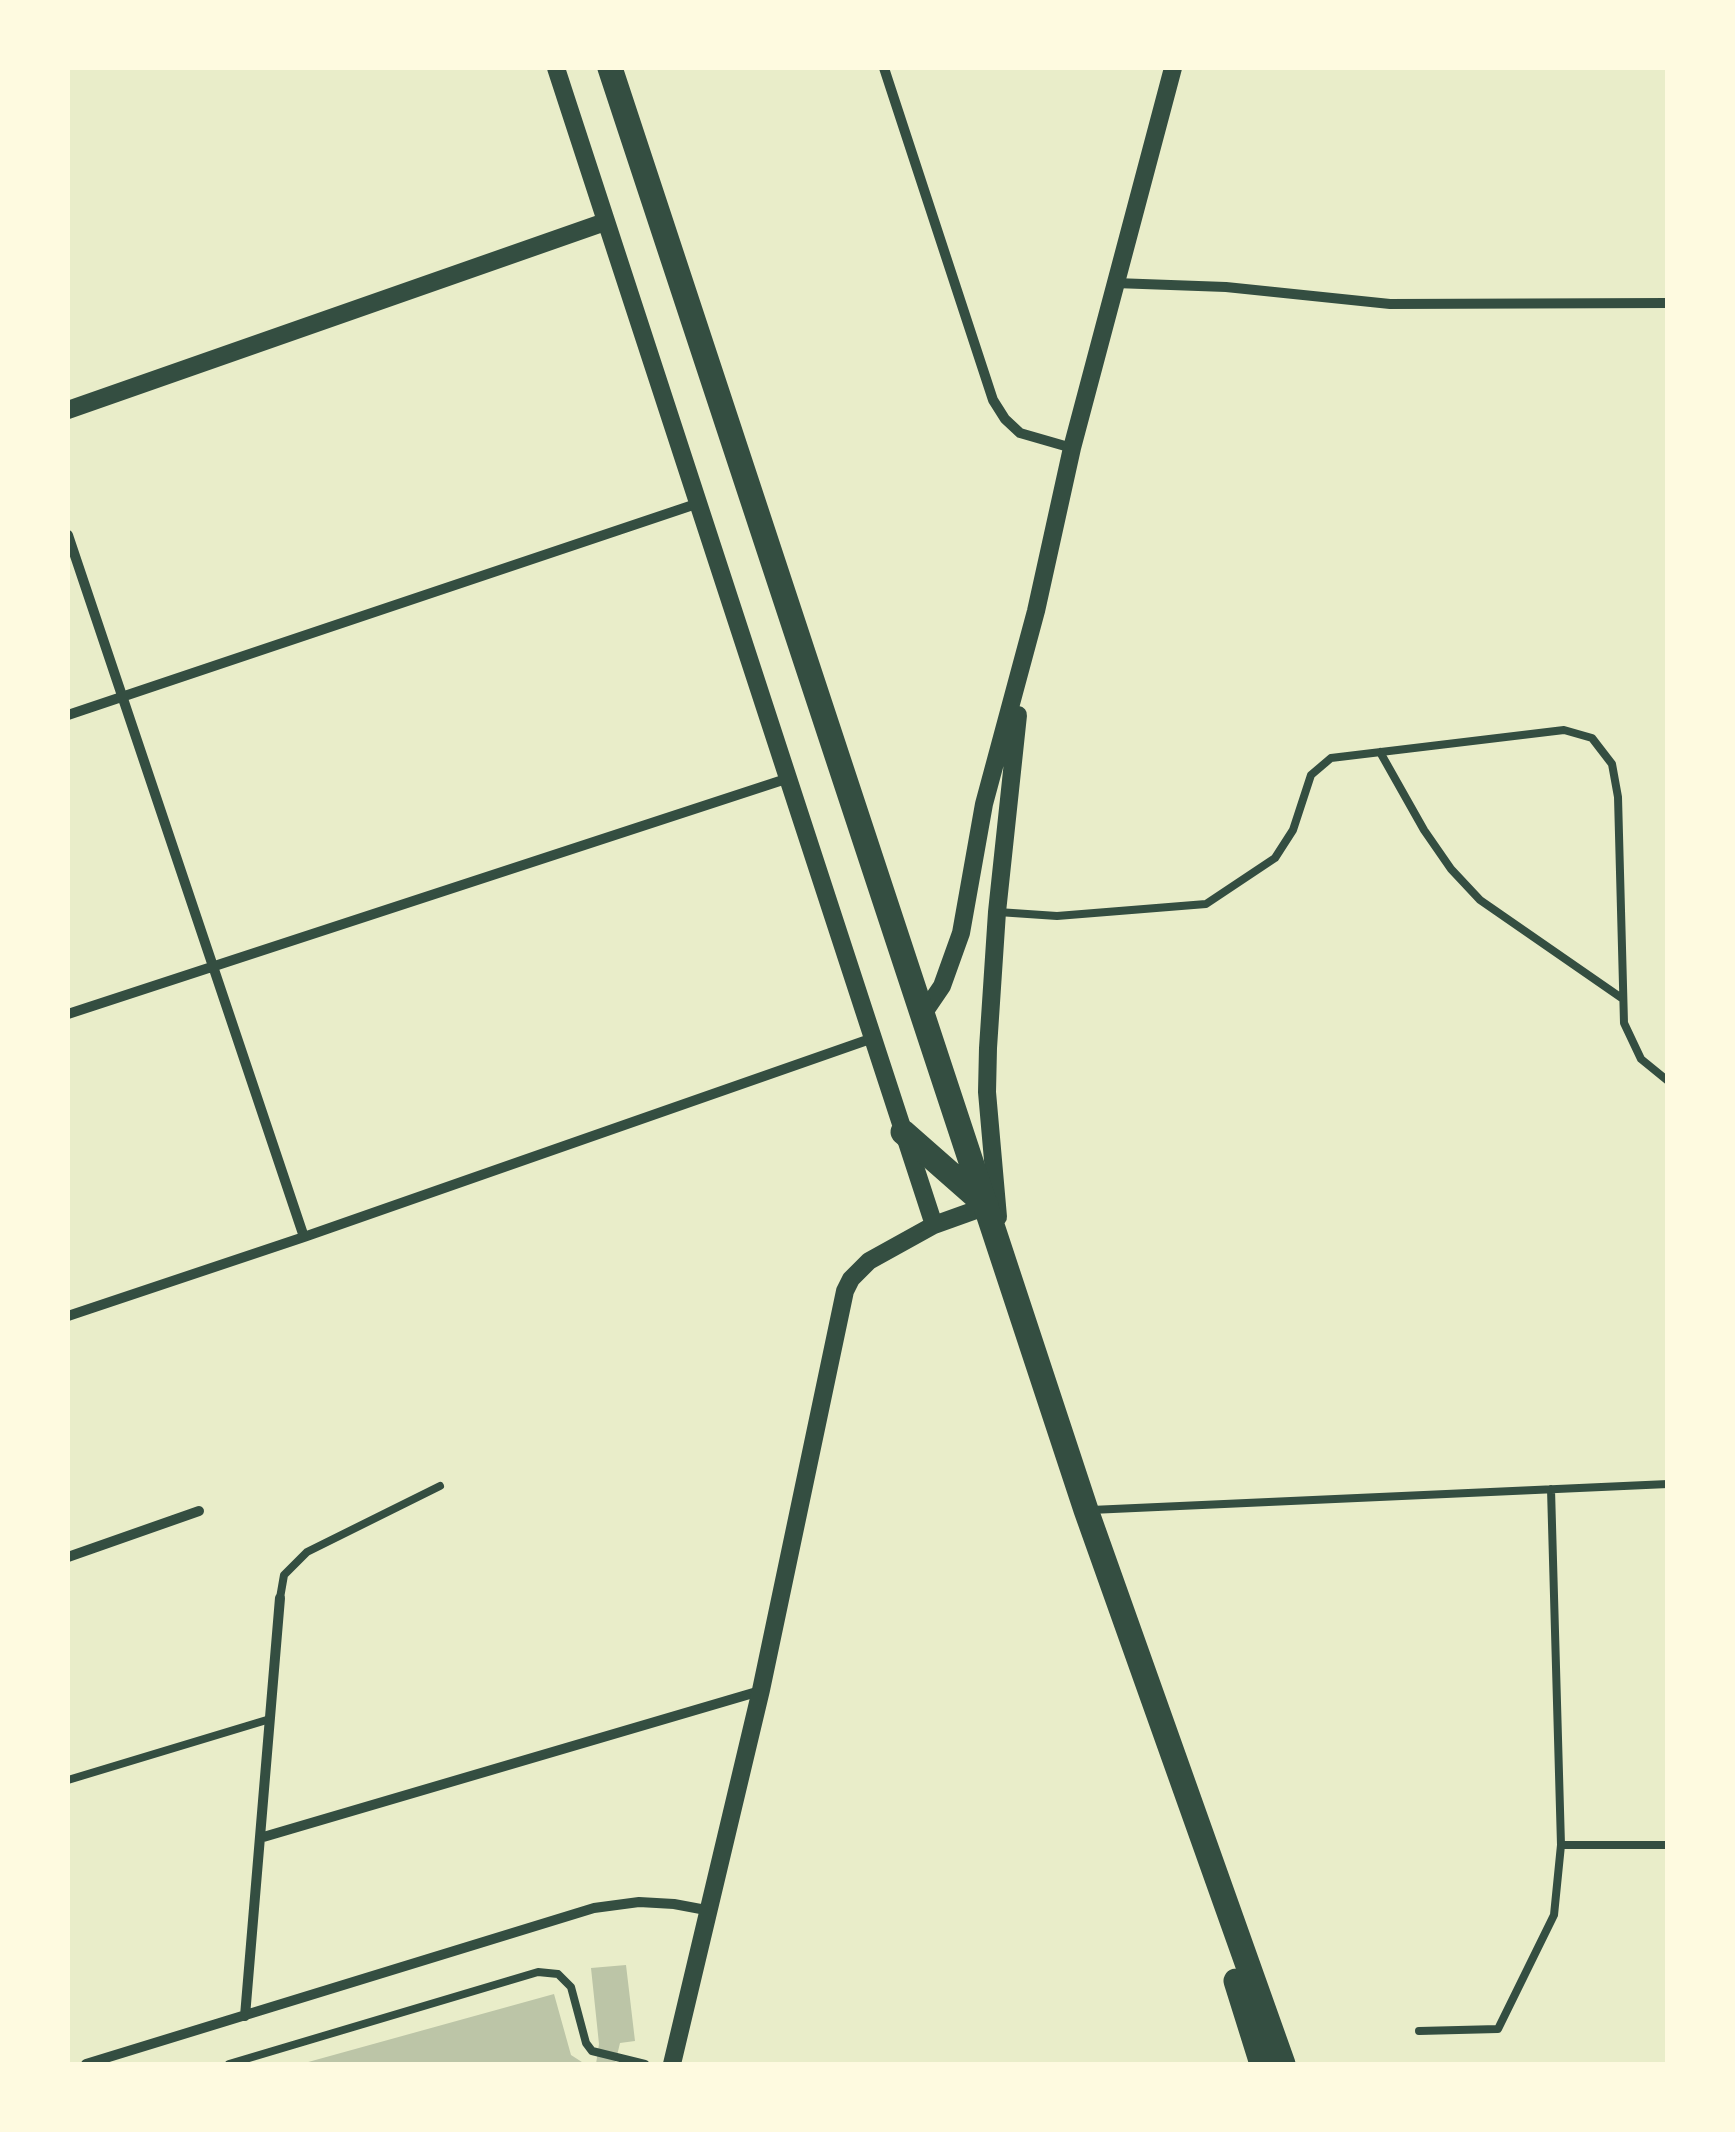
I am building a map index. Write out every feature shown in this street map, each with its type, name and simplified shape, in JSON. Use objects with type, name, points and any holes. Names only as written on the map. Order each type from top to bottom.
[{"type":"main road","points":[[610,68],[1086,1510],[1283,2064]]},
{"type":"main road","points":[[903,1132],[987,1206]]},
{"type":"main road","points":[[1115,1594],[1262,2064]]},
{"type":"street","points":[[556,68],[934,1225]]},
{"type":"street","points":[[884,68],[993,400],[1005,419],[1020,432],[1072,448]]},
{"type":"street","points":[[924,1014],[942,986],[961,933],[984,804],[1036,611],[1072,448],[1174,68]]},
{"type":"street","points":[[68,410],[605,222]]},
{"type":"street","points":[[1115,283],[1226,287],[1390,304],[1668,303]]},
{"type":"street","points":[[68,715],[699,503]]},
{"type":"street","points":[[68,535],[304,1237]]},
{"type":"street","points":[[1001,1248],[987,1092],[996,912],[1013,748],[1036,611]]},
{"type":"street","points":[[68,1014],[790,778]]},
{"type":"street","points":[[68,1316],[873,1038]]},
{"type":"street","points":[[672,2064],[761,1690],[844,1291],[869,1261],[934,1225],[987,1206]]},
{"type":"street","points":[[68,1558],[199,1511]]},
{"type":"street","points":[[245,2016],[280,1598]]},
{"type":"street","points":[[260,1838],[761,1690]]},
{"type":"street","points":[[86,2064],[594,1908],[639,1902],[706,1910]]},
{"type":"lane","points":[[996,912],[1057,916],[1206,904],[1275,858],[1293,830],[1311,775],[1331,758],[1564,730],[1592,738],[1612,764],[1618,796],[1624,1022],[1640,1059],[1668,1081]]},
{"type":"lane","points":[[1380,752],[1451,869],[1480,900],[1623,1000]]},
{"type":"lane","points":[[1086,1510],[1668,1484]]},
{"type":"lane","points":[[280,1598],[284,1575],[307,1552],[440,1486]]},
{"type":"lane","points":[[1418,2031],[1498,2029],[1554,1915],[1562,1845],[1552,1489]]},
{"type":"lane","points":[[68,1780],[270,1719]]},
{"type":"lane","points":[[1562,1845],[1668,1845]]},
{"type":"lane","points":[[229,2064],[538,1972],[558,1974],[571,1987],[592,2052],[645,2064]]},
{"type":"building","points":[[626,1965],[635,2041],[620,2043],[615,2064],[596,2064],[599,2044],[591,1968]]},
{"type":"building","points":[[554,1994],[571,2055],[585,2064],[301,2064]]}]
